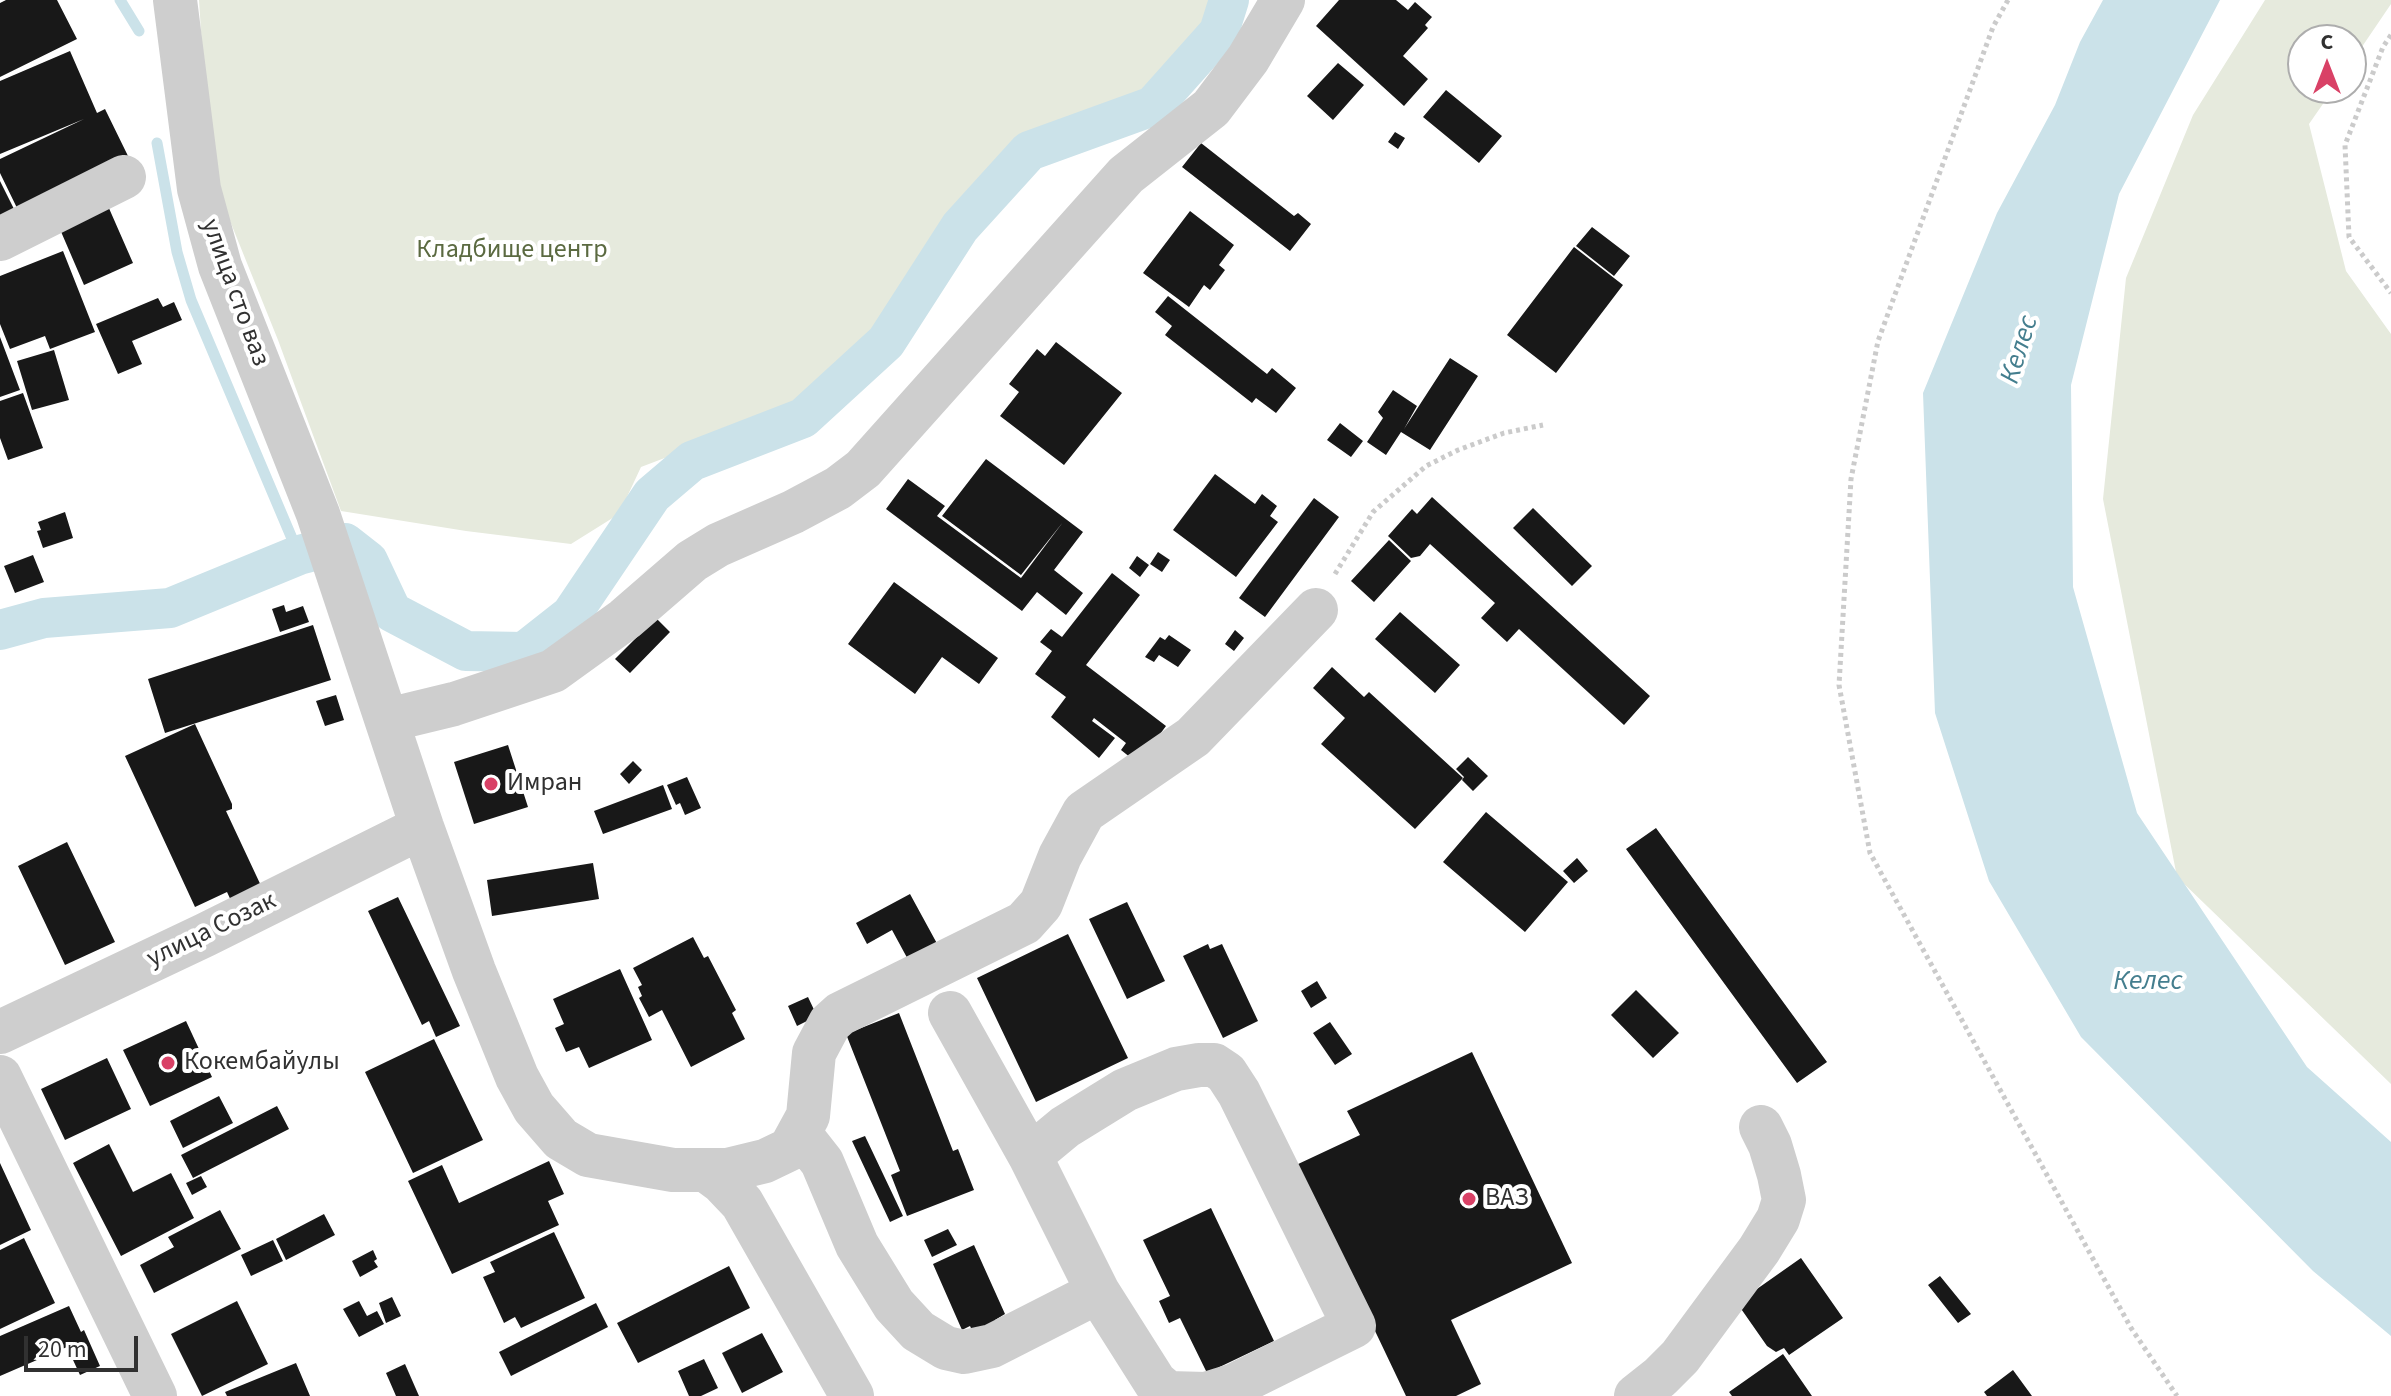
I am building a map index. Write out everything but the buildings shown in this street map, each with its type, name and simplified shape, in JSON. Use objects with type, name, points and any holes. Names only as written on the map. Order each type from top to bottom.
[{"type":"street","name":"улица сто ваз","points":[[175,0],[199,189],[220,266],[318,514],[422,827],[474,971],[517,1077],[534,1108],[561,1139],[588,1155],[673,1170],[728,1170],[765,1161],[790,1149],[800,1134]]},
{"type":"street","points":[[388,720],[467,700],[553,671],[625,619],[692,561],[718,545],[838,488],[863,469],[1126,175],[1211,108],[1248,59],[1283,0]]},
{"type":"street","points":[[0,239],[124,177]]},
{"type":"street","points":[[1098,1292],[992,1346],[964,1352],[946,1348],[918,1331],[894,1305],[857,1245],[822,1162],[800,1134],[808,1116],[814,1053],[830,1023],[840,1014],[1024,923],[1041,904],[1060,856],[1084,812],[1193,737],[1316,610]]},
{"type":"street","name":"улица Созак","points":[[0,1032],[422,827]]},
{"type":"street","points":[[950,1013],[1030,1156],[1098,1292],[1155,1382],[1168,1393],[1206,1394],[1235,1385],[1354,1326],[1239,1093],[1226,1073],[1214,1065],[1176,1069],[1125,1090],[1065,1127],[1030,1156]]},
{"type":"street","points":[[0,1077],[155,1396]]},
{"type":"street","points":[[1636,1396],[1680,1357],[1759,1250],[1778,1219],[1784,1200],[1770,1145],[1761,1127]]},
{"type":"street","points":[[707,1171],[742,1203],[852,1396]]},
{"type":"path","points":[[2008,0],[1993,27],[1878,341],[1851,479],[1839,685],[1870,853],[2131,1328],[2177,1396]]},
{"type":"path","points":[[2391,35],[2383,47],[2345,145],[2349,237],[2391,293]]},
{"type":"path","points":[[1316,610],[1373,512],[1409,479],[1426,466],[1458,450],[1504,433],[1543,425]]},
{"type":"green space","name":"Кладбище центр","points":[[199,0],[1211,0],[1206,25],[1143,100],[1014,149],[972,195],[899,301],[832,384],[733,432],[641,467],[619,514],[571,544],[341,511],[278,340],[224,206],[207,125]]},
{"type":"green space","points":[[2265,0],[2391,0],[2367,39],[2367,24],[2287,24],[2287,104],[2323,104],[2309,124],[2346,271],[2391,334],[2391,1084],[2177,877],[2103,499],[2126,278],[2193,115]]},
{"type":"water","name":"Келес","points":[[2103,0],[2220,0],[2119,194],[2071,385],[2073,587],[2137,813],[2307,1067],[2391,1142],[2391,1336],[2313,1271],[2081,1037],[1989,881],[1935,713],[1923,393],[1997,213],[2055,105],[2080,42]]},
{"type":"waterway","points":[[120,0],[139,31]]},
{"type":"waterway","points":[[0,630],[44,618],[170,608],[299,555],[345,543],[368,561],[392,612],[466,651],[524,652],[571,615],[652,495],[692,461],[803,418],[886,342],[960,227],[1029,151],[1153,106],[1219,32],[1229,0]]},
{"type":"waterway","points":[[157,143],[177,252],[191,300],[299,555]]},
{"type":"place","name":"Имран","points":[[491,784]]},
{"type":"place","name":"Кокембайулы","points":[[168,1063]]},
{"type":"place","name":"ВАЗ","points":[[1469,1199]]}]
